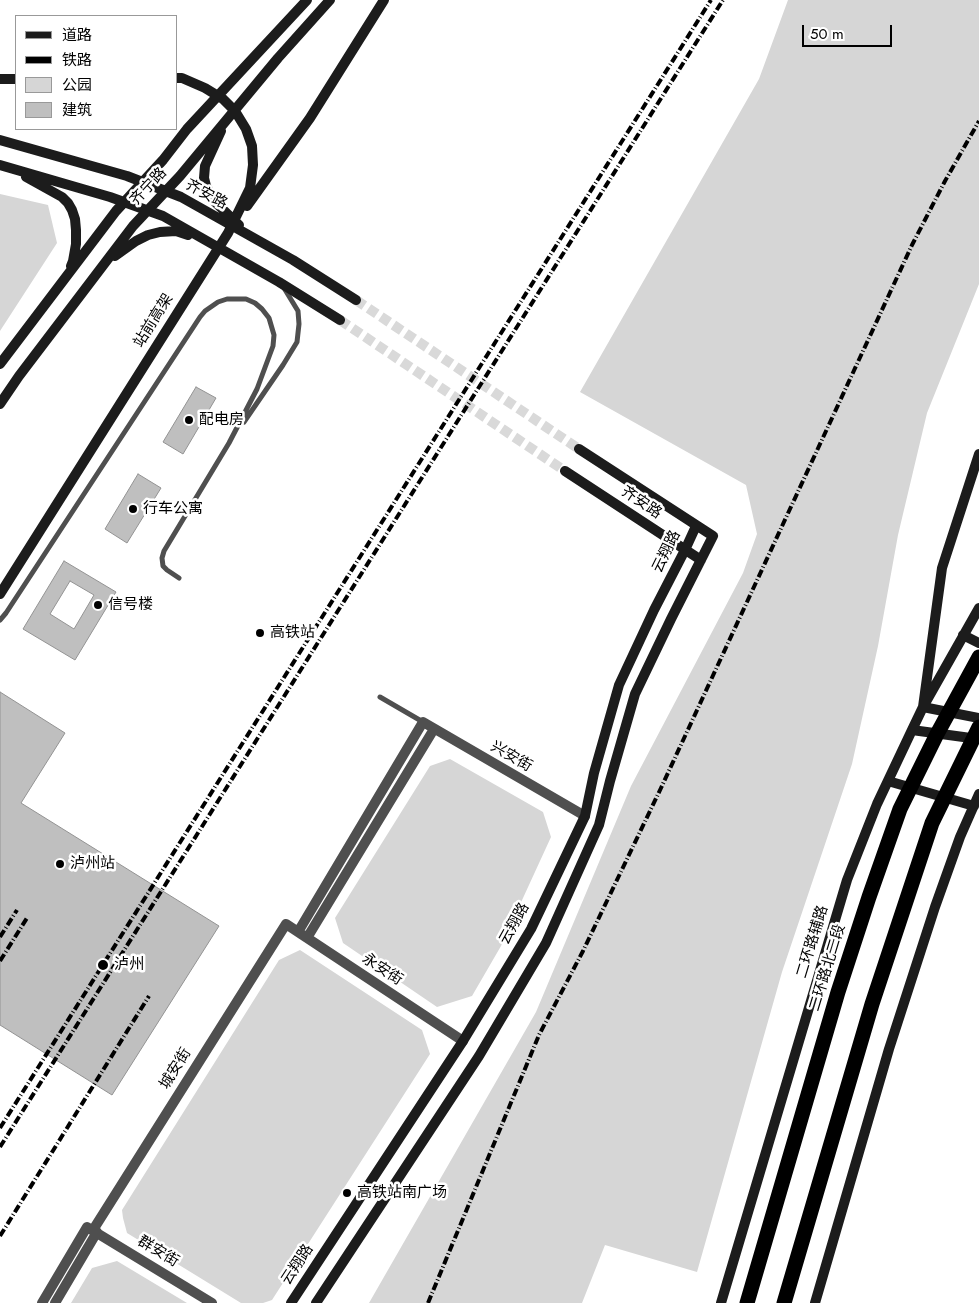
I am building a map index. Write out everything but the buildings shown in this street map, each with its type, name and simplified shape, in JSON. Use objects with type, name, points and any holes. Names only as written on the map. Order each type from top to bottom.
[{"type":"highway","name":"二环路北二段","points":[[747,1303],[838,992],[897,818],[936,734],[979,657]]},
{"type":"highway","points":[[784,1303],[872,1004],[932,823],[979,727]]},
{"type":"street","name":"齐宁路","points":[[0,364],[116,211],[163,160],[187,129],[307,0]]},
{"type":"street","name":"齐宁路","points":[[0,404],[19,376],[133,226],[166,191],[278,58],[330,0]]},
{"type":"street","points":[[228,233],[310,118],[384,0]]},
{"type":"street","name":"站前高架","points":[[0,594],[228,233],[250,188],[252,146],[246,129],[235,112],[223,99],[205,88],[178,78]]},
{"type":"street","points":[[0,79],[15,79]]},
{"type":"street","points":[[226,120],[206,166],[204,178],[206,186],[215,202],[257,240]]},
{"type":"street","name":"齐安路","points":[[0,140],[127,176],[166,191],[293,260],[356,300]]},
{"type":"street","points":[[5,166],[125,202],[165,217],[279,282],[340,320]]},
{"type":"street","points":[[5,166],[62,197],[68,203],[75,219],[76,230],[73,261],[68,275]]},
{"type":"street","points":[[102,266],[136,241],[160,232],[176,231],[210,243]]},
{"type":"street","name":"齐安路","points":[[565,471],[701,560],[713,536],[579,449]]},
{"type":"street","points":[[979,454],[942,568],[923,707],[979,718]]},
{"type":"street","name":"云翔路","points":[[291,1303],[463,1042],[531,929],[585,816],[594,773],[620,685],[654,610],[696,526]]},
{"type":"street","points":[[316,1303],[479,1056],[546,943],[600,825],[610,780],[635,694],[701,560]]},
{"type":"street","name":"二环路辅路","points":[[721,1303],[847,880],[877,804],[923,707],[979,608]]},
{"type":"street","points":[[963,635],[979,643]]},
{"type":"street","points":[[298,932],[423,722]]},
{"type":"street","name":"兴安街","points":[[423,722],[585,816]]},
{"type":"street","points":[[307,938],[434,729]]},
{"type":"street","points":[[912,730],[979,739]]},
{"type":"street","points":[[888,781],[974,806]]},
{"type":"street","points":[[815,1303],[895,1030],[935,907],[960,837],[979,794]]},
{"type":"street","name":"永安街","points":[[286,924],[463,1042]]},
{"type":"street","name":"城安街","points":[[42,1303],[92,1230],[286,924]]},
{"type":"street","name":"城安街","points":[[54,1303],[92,1230]]},
{"type":"street","name":"群安街","points":[[92,1230],[212,1303]]},
{"type":"lane","points":[[229,443],[297,342],[298,312],[279,282]]},
{"type":"lane","points":[[0,622],[200,317],[218,302],[227,299],[246,299],[255,303],[269,318],[274,335],[273,346],[257,389],[229,443],[164,551],[162,558],[163,566],[179,578]]},
{"type":"lane","points":[[0,411],[19,376]]},
{"type":"lane","points":[[380,697],[423,722]]},
{"type":"green space","points":[[788,0],[979,0],[979,284],[927,413],[898,535],[878,646],[852,764],[782,972],[697,1272],[605,1245],[582,1303],[369,1303],[536,1012],[631,786],[743,573],[757,534],[746,485],[580,392],[759,79]]},
{"type":"green space","points":[[0,194],[48,205],[57,243],[0,331]]},
{"type":"green space","points":[[450,759],[543,812],[551,837],[501,946],[472,996],[437,1007],[343,943],[335,918],[430,766]]},
{"type":"green space","points":[[300,950],[422,1030],[430,1054],[272,1300],[263,1303],[241,1303],[127,1233],[122,1210],[279,960]]},
{"type":"green space","points":[[117,1261],[187,1303],[71,1303],[92,1268]]},
{"type":"tunnel","points":[[356,300],[579,449]]},
{"type":"tunnel","points":[[340,320],[565,471]]},
{"type":"railway","points":[[0,1128],[711,0]]},
{"type":"railway","points":[[0,1147],[723,0]]},
{"type":"railway","points":[[428,1303],[539,1035],[583,951],[661,788],[912,245],[979,121]]},
{"type":"railway","points":[[0,937],[17,910]]},
{"type":"railway","points":[[0,961],[27,918]]},
{"type":"railway","points":[[0,1236],[149,996]]},
{"type":"place","name":"配电房","points":[[189,420]]},
{"type":"place","name":"行车公寓","points":[[133,509]]},
{"type":"place","name":"信号楼","points":[[98,605]]},
{"type":"place","name":"高铁站","points":[[260,633]]},
{"type":"place","name":"泸州站","points":[[60,864]]},
{"type":"place","name":"泸州","points":[[103,965]]},
{"type":"place","name":"高铁站南广场","points":[[347,1193]]}]
